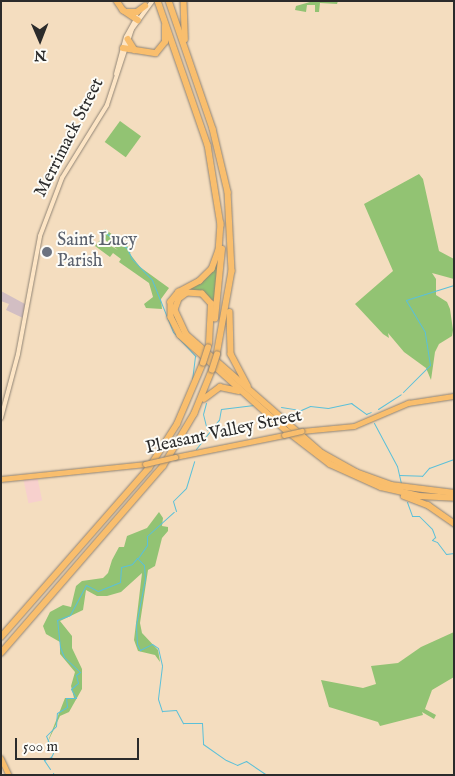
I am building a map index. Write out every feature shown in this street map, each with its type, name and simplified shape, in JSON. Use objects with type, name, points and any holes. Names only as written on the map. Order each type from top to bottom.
[{"type":"highway","points":[[117,1],[125,12],[137,19]]},
{"type":"highway","points":[[1,637],[149,468],[177,424],[203,364],[208,346],[220,284],[221,223],[208,145],[158,1]]},
{"type":"highway","points":[[169,1],[214,129],[227,182],[232,235],[230,288],[231,354],[239,374],[255,396]]},
{"type":"highway","points":[[184,1],[184,32],[190,63]]},
{"type":"highway","points":[[125,12],[134,13],[149,3]]},
{"type":"highway","points":[[124,48],[151,54],[162,48],[165,38],[164,19]]},
{"type":"highway","points":[[128,39],[135,50]]},
{"type":"highway","points":[[221,223],[215,264],[204,278],[175,296],[170,305],[171,317],[185,339],[270,415]]},
{"type":"highway","points":[[194,414],[217,355],[230,288]]},
{"type":"highway","points":[[208,346],[211,304],[200,292],[185,294],[174,310],[180,327],[305,440],[344,466],[391,485],[431,492],[454,492]]},
{"type":"highway","points":[[1,653],[147,488],[208,394],[224,386],[239,391],[330,464],[381,487],[428,505],[454,523]]},
{"type":"highway","points":[[381,487],[419,496],[454,498]]},
{"type":"main road","points":[[124,48],[137,19],[149,3]]},
{"type":"main road","points":[[124,48],[137,19]]},
{"type":"main road","name":"Merrimack Street","points":[[1,418],[20,342],[37,244],[59,184],[105,108],[117,76],[124,48]]},
{"type":"main road","name":"Pleasant Valley Street","points":[[1,479],[145,464],[302,431],[357,426],[408,403],[454,395]]},
{"type":"main road","points":[[1,758],[9,775]]},
{"type":"shaded area","points":[[1,291],[25,304],[23,318],[6,310],[9,304],[1,301]]},
{"type":"shaded area","points":[[37,476],[42,500],[29,503],[23,479]]},
{"type":"green space","points":[[338,1],[337,4],[320,3],[319,12],[315,12],[315,5],[307,5],[306,12],[295,10],[296,6],[310,2]]},
{"type":"green space","points":[[120,121],[141,136],[126,157],[105,142]]},
{"type":"green space","points":[[419,174],[423,179],[439,251],[454,259],[454,279],[432,273],[436,279],[436,295],[447,302],[450,309],[453,330],[452,336],[439,344],[435,352],[431,380],[426,368],[404,352],[388,333],[389,338],[383,334],[355,304],[393,271],[364,204]]},
{"type":"green space","points":[[105,229],[131,249],[130,254],[140,267],[169,288],[161,299],[162,309],[146,308],[144,304],[153,297],[149,283],[119,262],[121,259],[113,253],[110,257],[95,246],[100,240],[118,250],[100,236]]},
{"type":"green space","points":[[219,255],[213,317],[209,298],[186,293],[174,311],[186,340],[179,332],[171,312],[175,298],[200,282]]},
{"type":"green space","points":[[159,512],[163,518],[162,526],[168,527],[168,531],[162,538],[155,566],[148,570],[140,623],[142,633],[158,650],[160,662],[155,655],[138,651],[134,640],[142,573],[121,592],[107,596],[97,596],[86,590],[83,610],[60,621],[72,636],[72,648],[82,669],[82,689],[69,712],[60,716],[46,746],[65,698],[74,698],[71,686],[75,672],[60,654],[60,642],[46,634],[43,626],[50,612],[63,605],[71,607],[76,586],[82,581],[103,578],[108,573],[119,547],[124,547],[127,536],[147,528]]},
{"type":"green space","points":[[454,632],[454,677],[432,690],[425,709],[436,715],[434,719],[422,712],[423,715],[380,726],[378,722],[329,707],[321,680],[363,688],[376,684],[371,666],[398,663],[421,647]]},
{"type":"waterway","points":[[107,234],[127,248],[132,259],[152,280],[173,332],[195,356],[192,379]]},
{"type":"waterway","points":[[403,392],[430,365],[425,332],[406,300],[454,285]]},
{"type":"waterway","points":[[378,409],[401,394]]},
{"type":"waterway","points":[[206,403],[203,414],[207,430]]},
{"type":"waterway","points":[[281,407],[301,410],[310,406],[328,408],[351,403],[366,414],[371,412]]},
{"type":"waterway","points":[[196,449],[219,420],[221,409],[254,405]]},
{"type":"waterway","points":[[374,423],[397,466],[401,483]]},
{"type":"waterway","points":[[399,475],[422,476],[429,468],[454,459]]},
{"type":"waterway","points":[[176,511],[173,501],[186,488],[194,461]]},
{"type":"waterway","points":[[407,502],[412,516],[419,516],[432,529],[435,537],[432,540],[437,542],[446,554],[454,553]]},
{"type":"waterway","points":[[138,558],[147,545],[147,536],[174,512]]},
{"type":"waterway","points":[[50,769],[44,760],[51,757],[53,753],[46,736],[56,726],[57,713],[67,707],[66,698],[76,698],[71,689],[78,683],[76,675],[80,672],[64,657],[60,647],[57,620],[70,615],[86,585],[98,591],[120,582],[121,567],[132,564],[137,558],[144,565],[145,579],[136,625],[137,644],[140,650],[152,644],[158,648],[162,666],[158,699],[162,711],[176,710],[183,723],[202,723],[203,744],[226,760],[237,765],[246,761],[267,775]]},
{"type":"place","name":"Saint Lucy Parish","points":[[47,252]]}]
